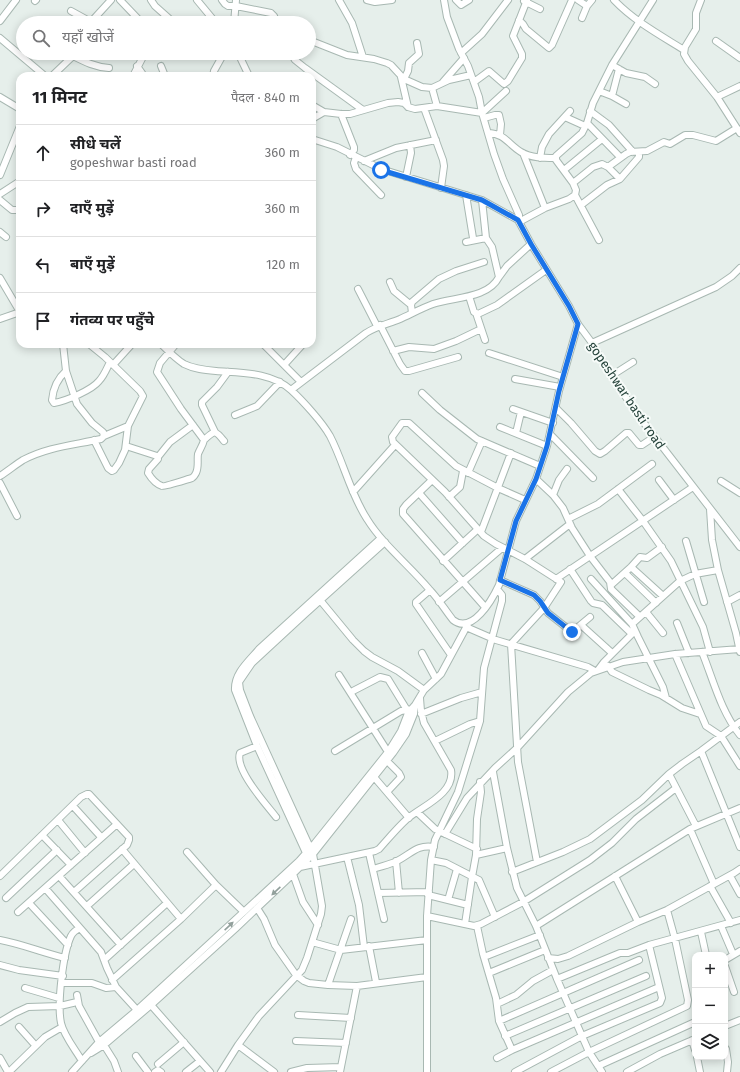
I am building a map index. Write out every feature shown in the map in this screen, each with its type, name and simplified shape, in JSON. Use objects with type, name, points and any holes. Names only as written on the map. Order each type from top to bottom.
[{"type":"street","points":[[96,16],[111,0]]},
{"type":"street","points":[[120,0],[135,16]]},
{"type":"street","points":[[125,5],[131,0]]},
{"type":"street","points":[[151,0],[155,6],[166,16]]},
{"type":"street","points":[[197,0],[210,16]]},
{"type":"street","points":[[222,0],[228,6],[236,3],[271,13],[274,16]]},
{"type":"street","points":[[339,0],[352,23],[363,58]]},
{"type":"street","points":[[367,0],[374,2],[392,0]]},
{"type":"street","name":"gopeshwar basti road","points":[[444,0],[447,17],[479,97],[483,116],[503,179],[519,215],[518,221],[546,270],[569,306],[578,324],[592,343],[612,376],[654,437],[740,547]]},
{"type":"street","points":[[456,0],[461,5],[467,0]]},
{"type":"street","points":[[519,20],[526,29],[547,47],[550,47],[572,0]]},
{"type":"street","points":[[578,0],[587,6]]},
{"type":"street","points":[[582,18],[587,6],[592,0]]},
{"type":"street","points":[[614,0],[639,21],[684,50]]},
{"type":"street","points":[[555,158],[577,138],[586,125],[590,111],[612,65],[653,0]]},
{"type":"street","points":[[608,167],[620,157],[636,152],[647,151],[664,142],[670,144],[685,135],[693,135],[716,141],[738,130],[717,97],[685,58],[684,50],[696,29],[696,13],[701,0]]},
{"type":"street","points":[[440,84],[482,34],[506,1]]},
{"type":"street","points":[[474,82],[490,71],[504,84],[508,81],[522,58],[522,54],[513,36],[525,1],[540,9]]},
{"type":"street","points":[[0,22],[12,2]]},
{"type":"street","points":[[235,16],[236,3]]},
{"type":"street","points":[[71,11],[79,16]]},
{"type":"street","points":[[0,38],[16,52]]},
{"type":"street","points":[[716,41],[740,58]]},
{"type":"street","points":[[316,43],[348,55],[374,59],[391,65],[402,78],[422,87],[432,88],[449,80],[471,75]]},
{"type":"street","points":[[402,78],[408,71],[409,63],[419,54],[417,43]]},
{"type":"street","points":[[26,60],[40,72]]},
{"type":"street","points":[[56,72],[69,60]]},
{"type":"street","points":[[83,60],[98,67],[109,68]]},
{"type":"street","points":[[135,72],[141,60]]},
{"type":"street","points":[[214,72],[220,60]]},
{"type":"street","points":[[241,60],[247,72]]},
{"type":"street","points":[[295,60],[311,72]]},
{"type":"street","points":[[612,65],[626,72],[645,77],[655,84]]},
{"type":"street","points":[[138,66],[142,72]]},
{"type":"street","points":[[161,66],[163,72]]},
{"type":"street","points":[[612,96],[619,69]]},
{"type":"street","points":[[316,76],[363,110]]},
{"type":"street","points":[[402,78],[408,107]]},
{"type":"street","points":[[717,97],[740,86]]},
{"type":"street","points":[[432,88],[437,106]]},
{"type":"street","points":[[483,116],[506,91]]},
{"type":"street","points":[[599,91],[626,104]]},
{"type":"street","points":[[0,97],[16,107]]},
{"type":"street","points":[[316,107],[324,112],[350,114],[393,102],[402,102],[408,107],[415,109],[437,106],[483,116],[499,115],[501,124],[500,135]]},
{"type":"street","points":[[424,108],[444,166],[441,188]]},
{"type":"street","points":[[540,158],[542,147],[549,134],[570,111]]},
{"type":"street","points":[[581,205],[607,185],[620,179],[639,157],[636,152],[609,125],[590,111]]},
{"type":"street","points":[[316,117],[324,112]]},
{"type":"street","points":[[341,114],[354,147],[353,156],[356,169],[381,196]]},
{"type":"street","points":[[565,117],[586,125],[620,157]]},
{"type":"street","points":[[489,133],[500,135],[523,153],[540,158],[555,158]]},
{"type":"street","points":[[564,170],[602,139]]},
{"type":"street","points":[[0,175],[16,140]]},
{"type":"street","points":[[316,140],[337,147],[381,170],[482,200],[518,221],[575,195]]},
{"type":"street","points":[[364,161],[396,148],[436,140]]},
{"type":"street","points":[[406,177],[411,153],[410,145]]},
{"type":"street","points":[[523,153],[545,208]]},
{"type":"street","points":[[555,158],[573,183],[576,190],[575,195],[599,240]]},
{"type":"street","points":[[573,183],[597,165],[605,165],[620,179]]},
{"type":"street","points":[[0,194],[16,184]]},
{"type":"street","points":[[466,195],[473,238]]},
{"type":"street","points":[[0,200],[12,210],[16,210]]},
{"type":"street","points":[[482,200],[486,238],[492,247],[499,277]]},
{"type":"street","points":[[0,232],[6,237]]},
{"type":"street","points":[[466,242],[486,238]]},
{"type":"street","points":[[291,390],[366,333],[378,326],[433,304],[469,296],[484,290],[495,282],[507,266],[531,244]]},
{"type":"street","points":[[412,313],[412,302],[439,279],[456,271],[484,262]]},
{"type":"street","points":[[592,343],[716,287],[732,276],[740,268]]},
{"type":"street","points":[[476,313],[478,314],[497,305],[546,270]]},
{"type":"street","points":[[0,278],[16,305]]},
{"type":"street","points":[[390,282],[394,291],[411,305]]},
{"type":"street","points":[[358,289],[400,364],[406,371],[458,357]]},
{"type":"street","points":[[469,296],[485,340]]},
{"type":"street","points":[[0,319],[16,313]]},
{"type":"street","points":[[72,1072],[79,1066],[86,1055],[151,1005],[258,908],[300,867],[388,752],[396,740],[408,713],[420,698],[424,690],[441,674],[467,625],[485,608],[497,589],[505,549],[525,500],[536,479],[547,446],[560,387],[578,324]]},
{"type":"street","points":[[393,351],[409,347],[434,350],[481,329]]},
{"type":"street","points":[[63,348],[66,371],[74,397],[80,409],[92,423],[103,432],[104,436]]},
{"type":"street","points":[[94,348],[140,391],[143,396],[128,426],[126,446],[119,463],[114,470],[112,471],[108,468],[94,440]]},
{"type":"street","points":[[66,371],[61,375],[57,382],[52,400],[54,403],[74,397],[98,382],[112,364],[128,348]]},
{"type":"street","points":[[165,348],[183,364],[191,367],[204,370],[266,376],[280,382],[291,390],[318,419],[330,435],[353,492],[367,520],[383,540],[430,590],[457,623],[467,625],[492,638],[588,667],[596,671]]},
{"type":"street","points":[[172,348],[160,363],[157,372],[192,425],[204,440]]},
{"type":"street","points":[[267,348],[301,382]]},
{"type":"street","points":[[284,365],[299,348]]},
{"type":"street","points":[[490,353],[563,377]]},
{"type":"street","points":[[612,376],[633,362]]},
{"type":"street","points":[[224,441],[215,432],[202,402],[218,387],[228,372]]},
{"type":"street","points":[[515,379],[560,387]]},
{"type":"street","points":[[235,415],[257,406],[280,382]]},
{"type":"street","points":[[422,393],[468,433],[482,441],[540,466]]},
{"type":"street","points":[[556,408],[595,451],[600,454],[626,433],[632,435],[639,444],[642,445],[654,437]]},
{"type":"street","points":[[513,409],[553,423]]},
{"type":"street","points":[[516,433],[521,412]]},
{"type":"street","points":[[525,500],[456,466],[409,423],[402,423],[392,437],[392,442],[432,480],[490,540],[525,559],[560,581],[561,584],[544,608],[510,644],[518,762],[537,862]]},
{"type":"street","points":[[192,425],[170,442],[158,457],[157,461],[149,469],[148,473],[156,483],[162,486],[167,486],[192,478],[197,471],[199,452],[204,444],[204,440],[215,432]]},
{"type":"street","points":[[0,476],[23,461],[42,452],[59,447],[101,439],[104,436],[128,426]]},
{"type":"street","points":[[500,427],[547,446]]},
{"type":"street","points":[[550,434],[593,478]]},
{"type":"street","points":[[450,498],[460,487],[482,441]]},
{"type":"street","points":[[353,492],[395,445]]},
{"type":"street","points":[[126,446],[158,457]]},
{"type":"street","points":[[443,560],[462,543],[480,530],[511,454]]},
{"type":"street","points":[[525,559],[569,522],[598,504],[652,464]]},
{"type":"street","points":[[553,495],[559,480],[567,469]]},
{"type":"street","points":[[536,479],[553,495],[563,508],[569,522],[590,556],[610,582],[613,590],[640,617]]},
{"type":"street","points":[[432,480],[406,505],[403,514],[485,608]]},
{"type":"street","points":[[659,480],[674,500]]},
{"type":"street","points":[[721,481],[740,493]]},
{"type":"street","points":[[0,483],[17,516]]},
{"type":"street","points":[[556,579],[693,487]]},
{"type":"street","points":[[618,489],[671,561],[703,627],[710,652]]},
{"type":"street","points":[[419,493],[462,543]]},
{"type":"street","points":[[445,834],[467,798],[480,782],[487,775],[493,772],[495,768],[517,748],[568,692],[586,676],[608,666],[623,662],[675,654],[740,650],[718,570],[712,540],[710,509]]},
{"type":"street","points":[[310,853],[270,761],[239,686],[239,682],[252,663],[383,540]]},
{"type":"street","points":[[222,1072],[238,1045],[259,1016],[304,965],[318,925],[322,906],[316,865],[257,746],[235,690],[235,682],[241,670],[288,622],[383,540]]},
{"type":"street","points":[[686,541],[704,602]]},
{"type":"street","points":[[611,585],[640,557],[648,558],[662,548]]},
{"type":"street","points":[[439,602],[505,549]]},
{"type":"street","points":[[631,567],[663,596]]},
{"type":"street","points":[[570,569],[591,601],[602,605],[634,633],[649,658],[663,687],[666,698]]},
{"type":"street","points":[[632,624],[680,581],[695,574],[718,570]]},
{"type":"street","points":[[625,573],[656,603]]},
{"type":"street","points":[[591,579],[632,624],[634,633]]},
{"type":"street","points":[[500,580],[534,595],[548,613],[572,632],[590,617]]},
{"type":"street","points":[[427,1072],[427,916],[431,860],[439,831],[458,792],[480,721],[484,668],[503,597],[497,589]]},
{"type":"street","points":[[430,590],[416,602],[416,604],[451,655]]},
{"type":"street","points":[[727,602],[740,595]]},
{"type":"street","points":[[320,600],[364,651],[398,671],[424,690]]},
{"type":"street","points":[[646,612],[663,633]]},
{"type":"street","points":[[677,623],[689,653]]},
{"type":"street","points":[[581,625],[612,653]]},
{"type":"street","points":[[596,671],[612,653],[634,633]]},
{"type":"street","points":[[702,652],[725,710],[734,727],[740,734]]},
{"type":"street","points":[[422,653],[436,679]]},
{"type":"street","points":[[675,654],[700,714],[708,729],[721,736],[740,766]]},
{"type":"street","points":[[608,666],[612,672],[666,698],[682,708],[700,714]]},
{"type":"street","points":[[339,675],[388,752]]},
{"type":"street","points":[[101,1043],[310,853],[387,761],[406,734],[414,714],[411,708],[388,678],[385,677],[380,677],[351,692]]},
{"type":"street","points":[[421,714],[461,698],[482,692]]},
{"type":"street","points":[[300,867],[316,865],[369,853],[379,849],[409,818],[443,792],[451,778],[451,770],[424,723],[421,714],[420,698]]},
{"type":"street","points":[[335,751],[401,711],[411,708]]},
{"type":"street","points":[[435,741],[470,724],[480,721]]},
{"type":"street","points":[[512,872],[580,845],[590,839],[642,800],[669,774],[740,722]]},
{"type":"street","points":[[257,746],[240,753],[239,759],[247,777],[276,817]]},
{"type":"street","points":[[701,751],[727,814],[738,835],[740,847]]},
{"type":"street","points":[[387,761],[401,777],[387,792]]},
{"type":"street","points":[[493,772],[512,872],[523,902],[540,935],[553,970],[589,1052],[602,1072]]},
{"type":"street","points":[[669,774],[696,826]]},
{"type":"street","points":[[374,777],[409,818]]},
{"type":"street","points":[[465,924],[476,852],[476,819],[481,792],[480,782]]},
{"type":"street","points":[[427,916],[477,926],[523,902],[590,860],[612,843],[636,819],[676,788]]},
{"type":"street","points":[[0,876],[85,794],[89,794],[117,824],[129,840],[127,845],[74,892]]},
{"type":"street","points":[[72,806],[102,837]]},
{"type":"street","points":[[536,926],[690,829],[740,808]]},
{"type":"street","points":[[417,812],[432,827],[476,852],[507,848]]},
{"type":"street","points":[[58,820],[85,853]]},
{"type":"street","points":[[18,912],[117,824]]},
{"type":"street","points":[[690,829],[712,885],[731,923]]},
{"type":"street","points":[[42,835],[71,865]]},
{"type":"street","points":[[373,869],[396,861],[420,847],[434,847]]},
{"type":"street","points":[[122,849],[181,919]]},
{"type":"street","points":[[6,898],[57,850]]},
{"type":"street","points":[[187,852],[216,885],[244,912]]},
{"type":"street","points":[[369,853],[384,919]]},
{"type":"street","points":[[347,858],[359,905],[366,947],[376,982]]},
{"type":"street","points":[[431,860],[458,869],[481,882],[495,916]]},
{"type":"street","points":[[396,861],[399,893]]},
{"type":"street","points":[[87,906],[134,864]]},
{"type":"street","points":[[448,900],[458,869]]},
{"type":"street","points":[[548,958],[558,959],[568,956],[638,922],[667,910],[730,876],[740,869]]},
{"type":"street","points":[[293,874],[303,902],[318,925]]},
{"type":"street","points":[[59,876],[121,945]]},
{"type":"street","points":[[615,876],[638,922]]},
{"type":"street","points":[[730,876],[740,894]]},
{"type":"street","points":[[112,980],[181,919],[216,885]]},
{"type":"street","points":[[45,888],[101,952],[116,987],[137,1010]]},
{"type":"street","points":[[378,893],[428,893],[468,905]]},
{"type":"street","points":[[29,903],[68,945]]},
{"type":"street","points":[[104,960],[168,903]]},
{"type":"street","points":[[258,908],[264,919],[271,939],[296,975],[304,981],[328,985],[357,986],[376,982],[427,977]]},
{"type":"street","points":[[551,1072],[589,1052],[687,1006],[688,1000],[675,939],[667,910]]},
{"type":"street","points":[[328,985],[351,919]]},
{"type":"street","points":[[557,979],[620,953],[628,953],[649,945],[740,920]]},
{"type":"street","points":[[477,926],[497,1004],[499,1021],[512,1050]]},
{"type":"street","points":[[721,926],[734,954]]},
{"type":"street","points":[[79,1066],[62,1027],[59,998],[68,945],[71,936],[80,928]]},
{"type":"street","points":[[700,932],[705,952]]},
{"type":"street","points":[[484,957],[540,935]]},
{"type":"street","points":[[0,940],[16,943],[45,954],[65,958]]},
{"type":"street","points":[[312,942],[341,950],[427,940]]},
{"type":"street","points":[[515,1072],[582,1036],[659,1004],[662,998],[658,987],[649,945]]},
{"type":"street","points":[[489,973],[545,950]]},
{"type":"street","points":[[728,958],[740,950]]},
{"type":"street","points":[[499,1021],[639,960]]},
{"type":"street","points":[[0,965],[19,970],[62,976]]},
{"type":"street","points":[[497,1004],[516,995],[533,981],[553,970]]},
{"type":"street","points":[[728,975],[734,992]]},
{"type":"street","points":[[505,1036],[646,976]]},
{"type":"street","points":[[61,983],[92,983],[106,988],[116,987]]},
{"type":"street","points":[[291,1072],[307,1068],[341,1070],[357,986]]},
{"type":"street","points":[[497,1058],[512,1050],[658,987]]},
{"type":"street","points":[[25,988],[59,998]]},
{"type":"street","points":[[77,995],[78,1002],[101,1043],[112,1057],[118,1072]]},
{"type":"street","points":[[0,1022],[15,1012],[28,1007],[60,1006],[78,1002]]},
{"type":"street","points":[[151,1005],[210,1072]]},
{"type":"street","points":[[298,1015],[351,1018]]},
{"type":"street","points":[[728,1025],[740,1020]]},
{"type":"street","points":[[598,1066],[692,1023]]},
{"type":"street","points":[[19,1027],[35,1046]]},
{"type":"street","points":[[0,1058],[10,1072],[45,1037],[62,1027]]},
{"type":"street","points":[[627,1072],[660,1054],[692,1040]]},
{"type":"street","points":[[296,1041],[346,1043]]},
{"type":"street","points":[[158,1064],[184,1042]]},
{"type":"street","points":[[238,1045],[274,1072]]},
{"type":"street","points":[[136,1056],[148,1072]]},
{"type":"street","points":[[698,1060],[700,1072]]},
{"type":"street","points":[[727,1072],[728,1060]]},
{"type":"street","points":[[186,1072],[200,1061]]},
{"type":"street","points":[[155,1072],[158,1070],[161,1072]]},
{"type":"route","points":[[381,170],[482,200],[518,220],[578,324],[559,391],[547,446],[536,479],[516,521],[500,580],[534,595],[548,613],[572,632]]}]
